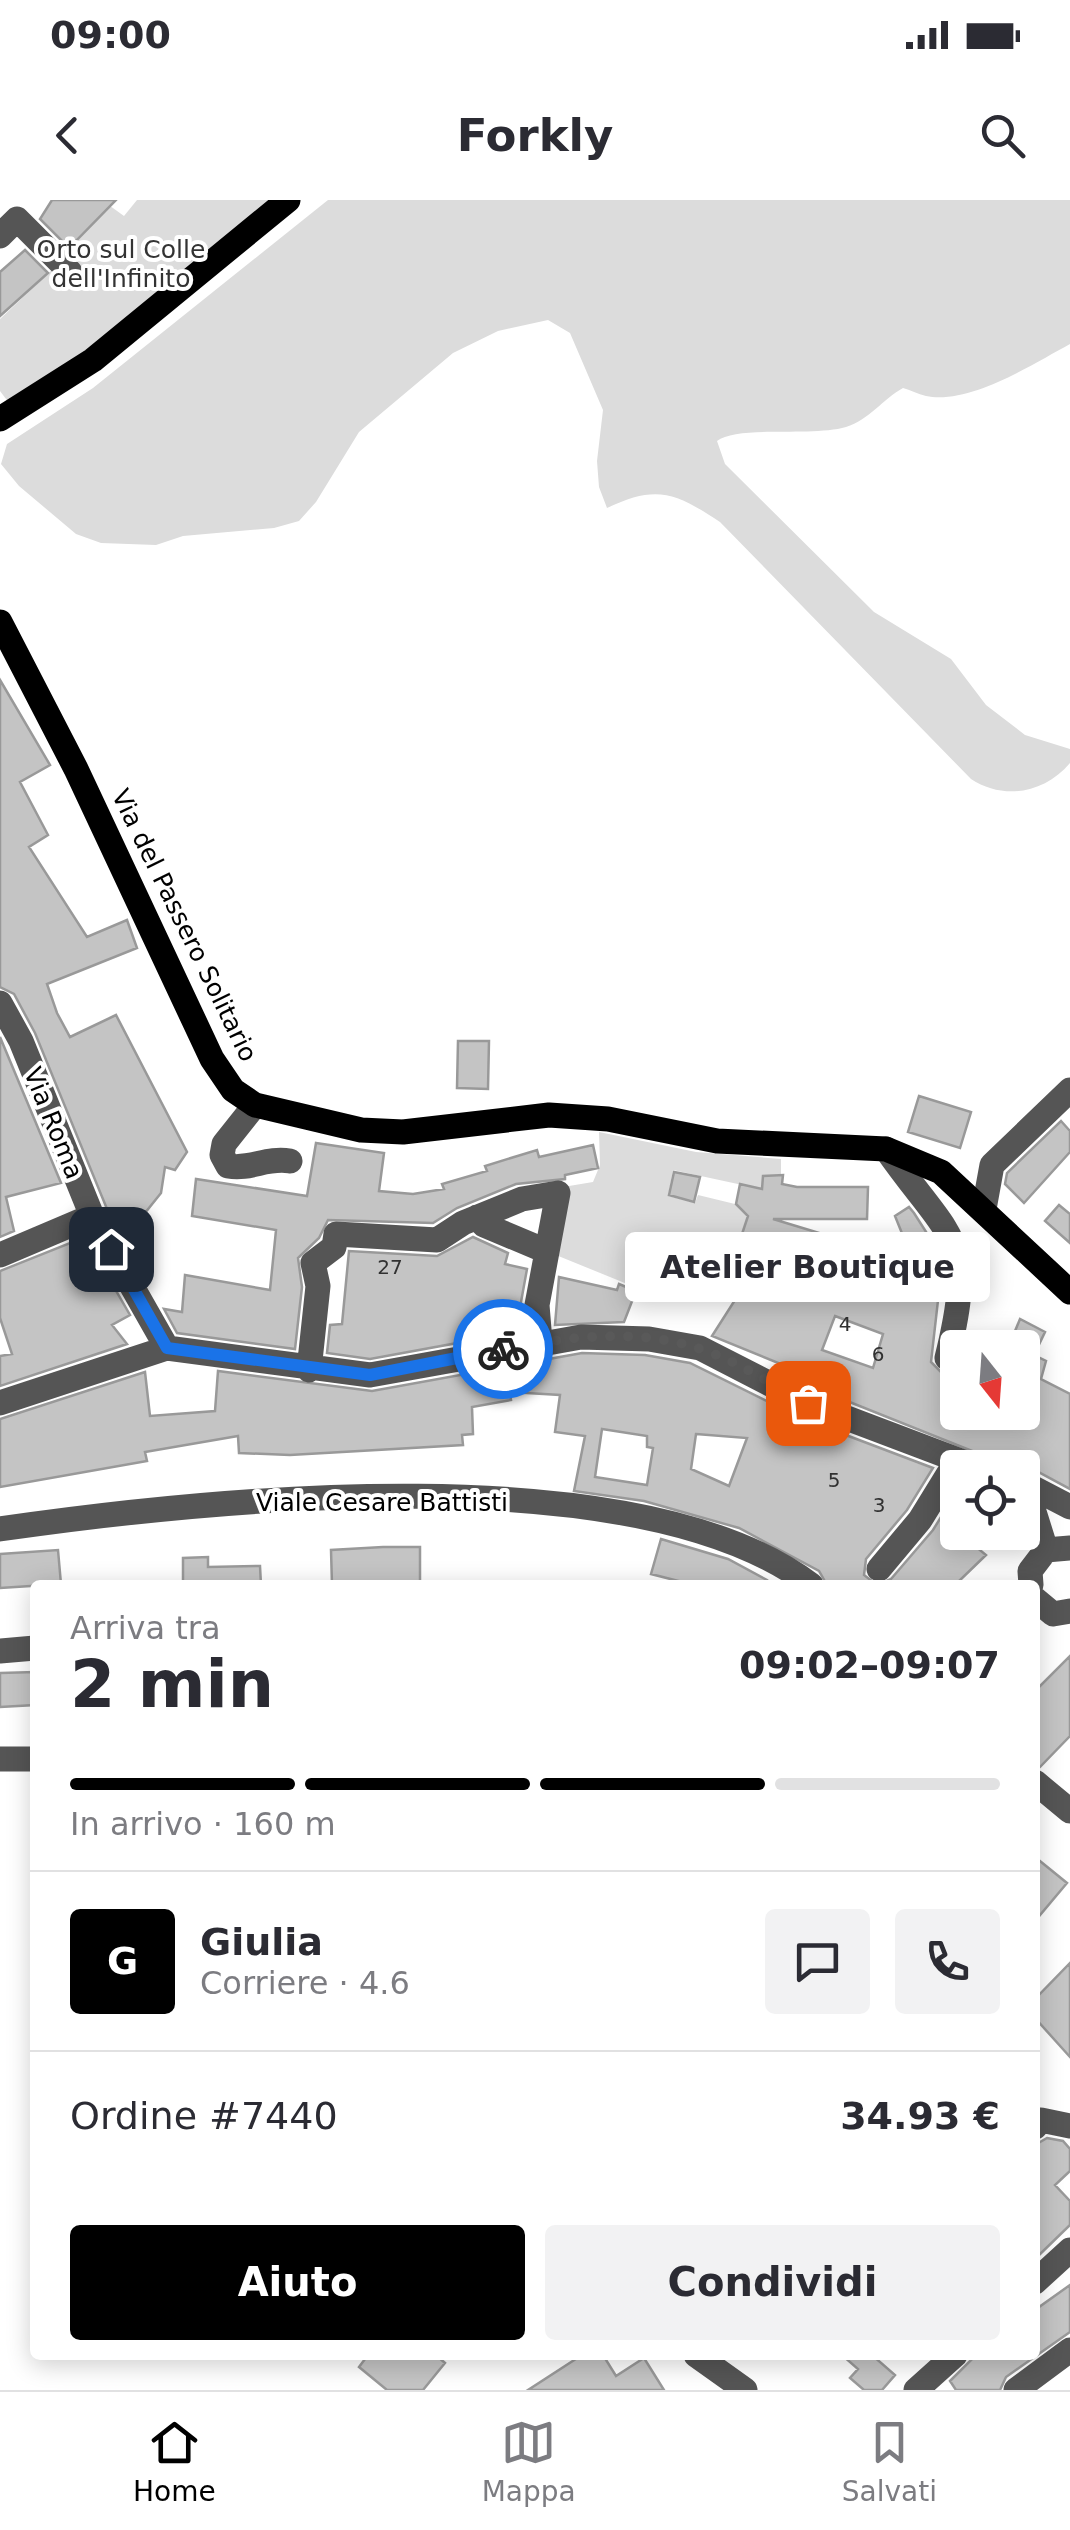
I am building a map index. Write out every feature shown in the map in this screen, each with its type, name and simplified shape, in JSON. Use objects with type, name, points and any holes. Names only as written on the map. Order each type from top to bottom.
[{"type":"main road","points":[[0,419],[93,360],[288,200]]},
{"type":"main road","name":"Via del Passero Solitario","points":[[0,622],[76,769],[212,1059],[233,1090],[255,1105]]},
{"type":"main road","points":[[255,1105],[361,1130],[403,1132],[549,1115],[608,1119],[717,1140],[886,1150],[941,1172],[1070,1292]]},
{"type":"street","points":[[0,236],[17,218],[70,272]]},
{"type":"street","name":"Via Roma","points":[[0,1003],[21,1042],[92,1216],[167,1348]]},
{"type":"street","points":[[984,1209],[992,1165],[1070,1090]]},
{"type":"street","points":[[255,1105],[224,1144],[222,1155],[228,1166],[246,1169],[267,1158],[290,1161]]},
{"type":"street","points":[[886,1150],[953,1236],[961,1295],[953,1330]]},
{"type":"street","points":[[309,1370],[317,1302],[313,1263],[334,1247],[336,1234],[437,1240],[477,1217],[522,1199],[558,1193],[537,1305],[540,1342]]},
{"type":"street","points":[[0,1255],[92,1216]]},
{"type":"street","points":[[477,1217],[484,1225],[546,1251]]},
{"type":"street","points":[[0,1402],[167,1348],[309,1370],[370,1375],[581,1336],[649,1339],[700,1348],[808,1403],[940,1453]]},
{"type":"street","points":[[1040,1491],[1070,1507]]},
{"type":"street","points":[[871,1578],[940,1497]]},
{"type":"street","name":"Viale Cesare Battisti","points":[[0,1530],[214,1502],[461,1498],[564,1506],[687,1525],[757,1554],[802,1580]]},
{"type":"street","points":[[1031,1580],[1030,1571],[1058,1549],[1040,1514]]},
{"type":"street","points":[[1040,1603],[1053,1614],[1070,1612]]},
{"type":"street","points":[[0,1650],[30,1648]]},
{"type":"street","points":[[0,1759],[30,1759]]},
{"type":"street","points":[[1040,1793],[1070,1811]]},
{"type":"street","points":[[1040,2122],[1070,2126]]},
{"type":"street","points":[[1040,2277],[1070,2250]]},
{"type":"street","points":[[1016,2390],[1070,2350]]},
{"type":"street","points":[[703,2360],[744,2390]]},
{"type":"street","points":[[916,2390],[949,2360]]},
{"type":"green space","name":"Orto sul Colle dell'Infinito","points":[[137,200],[280,200],[12,407],[0,391],[0,319],[55,267],[106,203],[124,216]]},
{"type":"green space","points":[[328,200],[1070,200],[1070,344],[981,389],[943,397],[903,388],[862,420],[846,427],[741,433],[717,441],[725,464],[874,612],[951,659],[986,705],[1025,735],[1070,749],[1070,763],[1036,787],[1010,791],[983,786],[971,779],[720,522],[691,504],[666,495],[640,496],[607,508],[599,487],[597,461],[603,410],[570,333],[548,320],[498,331],[453,353],[359,432],[316,502],[299,521],[274,528],[183,536],[156,545],[101,543],[76,534],[19,486],[1,464],[7,444],[93,388]]},
{"type":"green space","points":[[599,1132],[696,1152],[781,1159],[781,1175],[763,1176],[761,1189],[673,1170],[668,1196],[695,1203],[698,1195],[735,1204],[747,1216],[739,1243],[759,1248],[728,1300],[637,1288],[551,1253],[563,1187],[593,1182],[600,1165]]},
{"type":"building","points":[[52,200],[116,200],[69,248],[40,219]]},
{"type":"building","points":[[25,250],[48,273],[0,316],[0,272]]},
{"type":"building","points":[[0,680],[50,765],[20,782],[48,835],[29,847],[87,937],[127,920],[137,948],[47,984],[57,1013],[70,1037],[116,1015],[187,1152],[175,1170],[165,1167],[161,1193],[141,1218],[146,1228],[125,1241],[107,1209],[35,1033],[14,994],[0,987]]},
{"type":"building","points":[[0,1037],[61,1183],[6,1197],[14,1231],[0,1237]]},
{"type":"building","points":[[458,1041],[489,1041],[488,1089],[457,1088]]},
{"type":"building","points":[[919,1096],[971,1112],[960,1148],[908,1132]]},
{"type":"building","points":[[1061,1121],[1070,1131],[1070,1152],[1024,1203],[1005,1184],[1007,1173]]},
{"type":"building","points":[[316,1143],[384,1153],[379,1191],[413,1194],[444,1189],[442,1184],[537,1150],[539,1157],[593,1145],[598,1168],[565,1175],[565,1179],[516,1184],[457,1208],[433,1223],[328,1220],[319,1238],[298,1258],[302,1287],[295,1349],[177,1333],[164,1309],[182,1312],[185,1275],[270,1290],[276,1230],[192,1216],[196,1179],[307,1196]]},
{"type":"building","points":[[674,1172],[700,1177],[694,1202],[669,1195]]},
{"type":"building","points":[[783,1175],[782,1184],[797,1187],[868,1187],[867,1219],[773,1219],[849,1242],[845,1252],[920,1278],[895,1216],[909,1207],[937,1249],[942,1265],[931,1362],[940,1371],[940,1430],[1040,1430],[1040,1358],[1046,1361],[1041,1379],[1070,1394],[1070,1489],[1040,1473],[1040,1450],[970,1450],[817,1389],[820,1380],[712,1336],[767,1250],[739,1243],[748,1216],[736,1204],[740,1184],[762,1189],[763,1176]],"holes":[[[835,1316],[883,1334],[873,1368],[822,1350]]]},
{"type":"building","points":[[1059,1205],[1070,1214],[1070,1243],[1045,1221]]},
{"type":"building","points":[[85,1237],[130,1315],[112,1325],[127,1344],[0,1386],[0,1356],[12,1354],[0,1318],[0,1271]]},
{"type":"building","points":[[473,1237],[508,1253],[505,1264],[527,1269],[521,1302],[523,1331],[370,1359],[327,1353],[330,1325],[342,1324],[349,1251],[437,1256]]},
{"type":"building","points":[[559,1277],[617,1290],[619,1284],[636,1291],[624,1322],[555,1325]]},
{"type":"building","points":[[1020,1319],[1045,1332],[1040,1342],[1040,1330],[1015,1330]]},
{"type":"building","points":[[582,1353],[645,1355],[690,1363],[801,1418],[933,1468],[907,1510],[866,1559],[864,1575],[870,1580],[824,1580],[819,1571],[739,1528],[644,1501],[574,1491],[585,1436],[555,1432],[560,1395],[510,1392],[511,1400],[472,1407],[473,1434],[462,1435],[463,1445],[290,1455],[239,1453],[238,1436],[145,1452],[147,1461],[0,1487],[0,1419],[145,1372],[150,1416],[215,1411],[218,1371],[372,1391]],"holes":[[[602,1429],[647,1436],[647,1447],[653,1448],[647,1485],[595,1477]],[[696,1434],[747,1438],[729,1486],[691,1469]]]},
{"type":"building","points":[[940,1519],[940,1550],[980,1550],[986,1555],[960,1580],[891,1579]]},
{"type":"building","points":[[661,1539],[728,1559],[767,1580],[674,1580],[651,1574]]},
{"type":"building","points":[[420,1547],[420,1580],[332,1580],[331,1550]]},
{"type":"building","points":[[58,1550],[61,1580],[30,1580],[30,1586],[0,1588],[0,1554]]},
{"type":"building","points":[[208,1557],[208,1567],[260,1566],[261,1580],[183,1580],[183,1558]]},
{"type":"building","points":[[1070,1656],[1070,1736],[1040,1767],[1040,1686]]},
{"type":"building","points":[[30,1672],[30,1705],[0,1707],[0,1673]]},
{"type":"building","points":[[1040,1861],[1067,1883],[1040,1915]]},
{"type":"building","points":[[1070,1963],[1070,2057],[1040,2024],[1040,1994]]},
{"type":"building","points":[[1047,2138],[1063,2141],[1070,2149],[1070,2171],[1055,2185],[1070,2201],[1070,2225],[1040,2254],[1040,2142]]},
{"type":"building","points":[[1070,2285],[1070,2332],[1040,2353],[1040,2306]]},
{"type":"building","points":[[364,2360],[445,2363],[423,2390],[387,2390],[359,2367]]},
{"type":"building","points":[[574,2360],[606,2360],[616,2376],[645,2360],[664,2390],[528,2390]]},
{"type":"building","points":[[848,2360],[878,2360],[895,2375],[882,2390],[864,2390],[850,2378],[858,2369]]},
{"type":"building","points":[[971,2360],[1030,2360],[1006,2377],[1000,2390],[956,2390],[950,2381]]},
{"type":"way so far","points":[[503,1349],[581,1336],[649,1339],[700,1348],[808,1403]]},
{"type":"place","name":"Atelier Boutique","points":[[808,1403]]},
{"type":"route","points":[[111,1249],[167,1348],[309,1370],[370,1375],[503,1349]]}]
